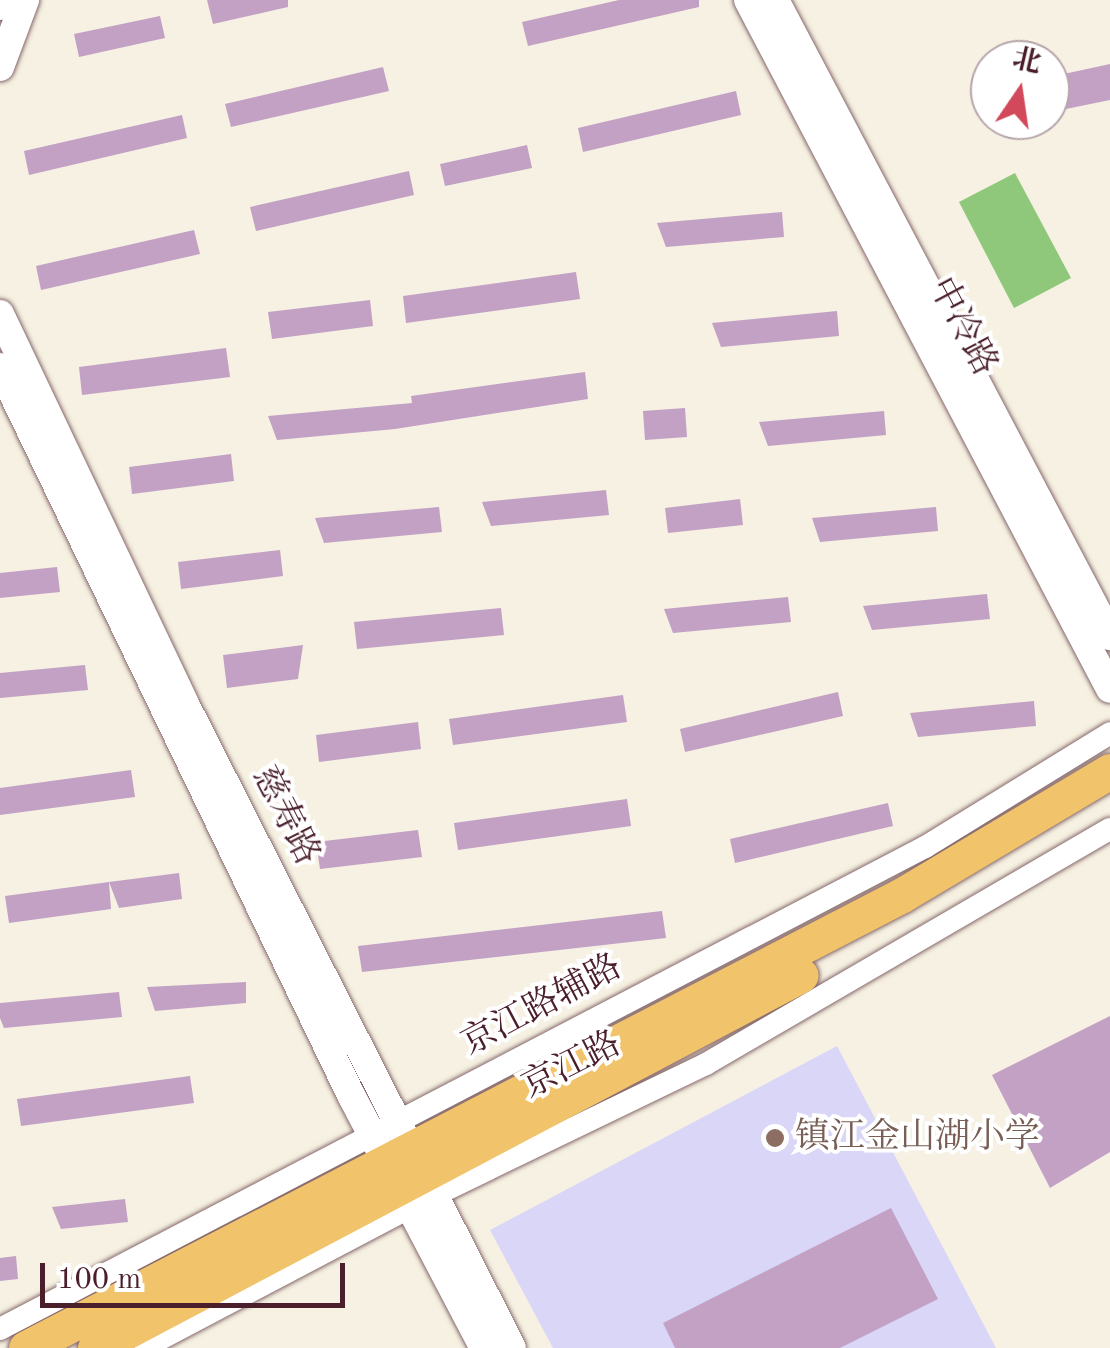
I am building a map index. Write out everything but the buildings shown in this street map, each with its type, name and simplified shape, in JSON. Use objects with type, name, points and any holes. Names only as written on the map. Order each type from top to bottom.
[{"type":"main road","name":"京江路","points":[[95,1348],[404,1167],[902,895],[1110,770]]},
{"type":"main road","name":"京江路","points":[[26,1348],[909,918],[1110,793]]},
{"type":"street","points":[[0,67],[26,0]]},
{"type":"street","name":"中冷路","points":[[748,0],[1110,689]]},
{"type":"street","name":"中冷路","points":[[775,0],[1110,636]]},
{"type":"street","name":"慈寿路","points":[[0,314],[404,1167],[484,1348]]},
{"type":"street","name":"慈寿路","points":[[0,367],[404,1167],[512,1348]]},
{"type":"street","name":"京江路辅路","points":[[142,1348],[404,1167],[1110,733]]},
{"type":"street","name":"京江路辅路","points":[[0,1329],[404,1167],[706,1064],[1110,830]]},
{"type":"shaded area","name":"镇江金山湖小学","points":[[837,1046],[996,1348],[553,1348],[490,1230]]},
{"type":"green space","points":[[1015,173],[1071,278],[1014,308],[959,202]]},
{"type":"place","name":"镇江金山湖小学","points":[[775,1138]]}]
